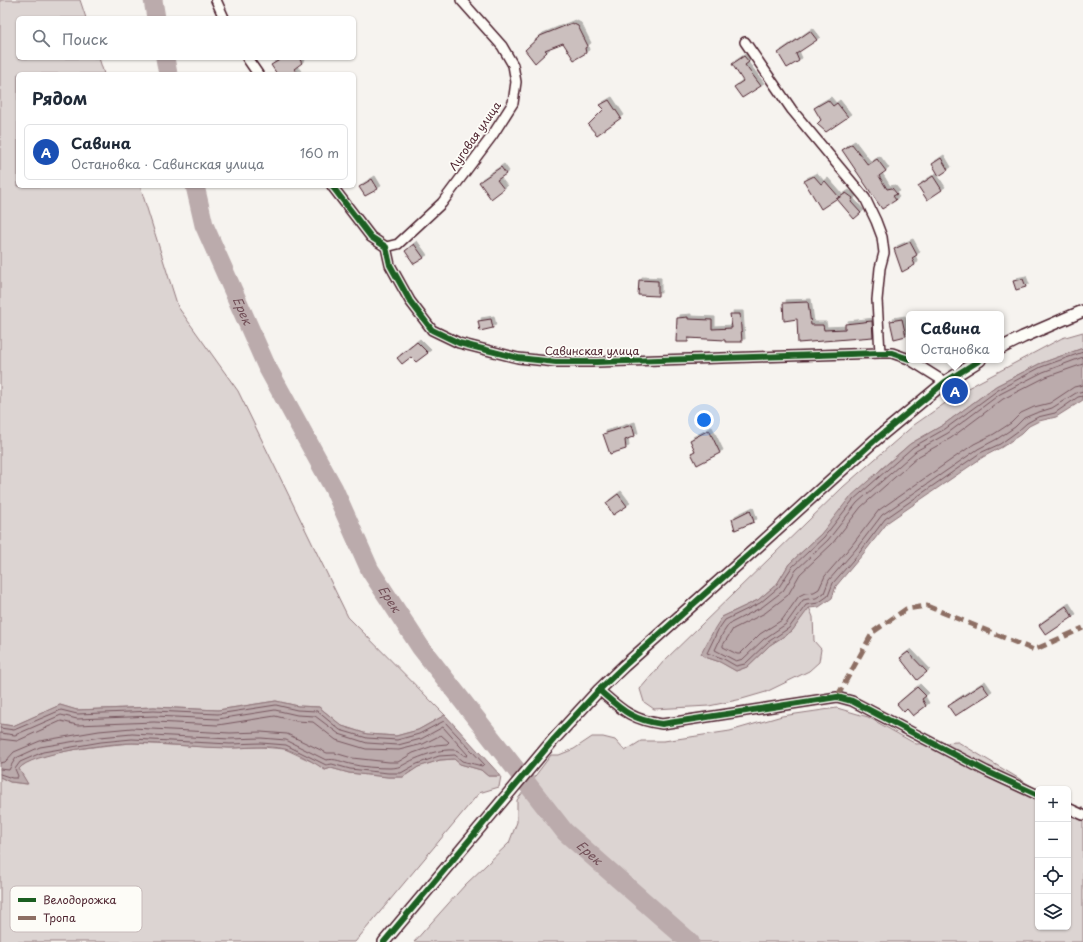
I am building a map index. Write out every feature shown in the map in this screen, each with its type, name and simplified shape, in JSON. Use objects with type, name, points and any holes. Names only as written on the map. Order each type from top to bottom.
[{"type":"street","points":[[216,0],[223,16]]},
{"type":"street","name":"Луговая улица","points":[[386,248],[398,244],[442,203],[492,136],[513,103],[516,82],[513,65],[502,46],[461,0]]},
{"type":"street","points":[[745,42],[792,110],[865,198],[876,221],[882,237],[884,253],[880,268],[877,300],[880,353]]},
{"type":"street","points":[[248,60],[257,72]]},
{"type":"street","points":[[334,188],[371,237],[386,248]]},
{"type":"street","name":"Савинская улица","points":[[386,248],[390,265],[410,301],[432,330],[459,343],[518,358],[556,362],[596,362],[892,353],[906,359]]},
{"type":"street","points":[[1004,347],[1083,311]]},
{"type":"street","name":"Савинская улица","points":[[914,363],[945,382]]},
{"type":"street","points":[[384,942],[554,739],[599,690],[874,441],[945,382],[975,363]]},
{"type":"street","points":[[599,690],[626,713],[652,723],[662,724],[837,697],[852,700],[986,771],[1035,794]]},
{"type":"street","points":[[1071,809],[1083,815]]},
{"type":"shaded area","points":[[0,0],[80,0],[85,16],[16,16],[16,60],[100,60],[103,72],[16,72],[16,188],[141,188],[178,307],[238,391],[348,617],[445,715],[418,730],[396,736],[367,734],[342,726],[319,707],[298,706],[276,701],[218,710],[154,707],[76,710],[60,705],[13,726],[0,724]]},
{"type":"shaded area","points":[[1083,332],[1083,348],[1039,364],[996,386],[943,425],[910,444],[881,469],[821,534],[789,564],[777,584],[758,600],[722,617],[705,657],[720,662],[736,671],[747,667],[770,645],[792,631],[809,607],[813,617],[814,641],[821,649],[819,662],[809,671],[766,692],[709,706],[654,709],[644,702],[640,689],[664,661],[843,487],[914,425],[964,390],[1062,338]]},
{"type":"shaded area","points":[[837,708],[868,717],[916,744],[958,742],[1035,788],[1035,930],[1071,930],[1071,805],[1083,808],[1083,942],[414,942],[465,885],[509,843],[517,822],[517,800],[551,755],[559,755],[574,749],[592,737],[603,737],[615,740],[625,751],[641,741],[664,741],[730,731],[782,716]]},
{"type":"shaded area","points":[[132,743],[285,749],[317,764],[325,770],[331,768],[349,773],[388,777],[403,777],[418,767],[440,760],[454,759],[460,764],[481,770],[488,776],[501,776],[499,787],[479,793],[355,942],[0,942],[0,777],[10,782],[27,784],[19,769],[26,763],[54,753]]},
{"type":"water","points":[[1083,348],[1083,400],[1056,417],[1039,421],[1029,426],[1021,434],[1002,447],[983,457],[888,522],[836,586],[832,598],[819,607],[809,608],[792,631],[770,645],[747,667],[736,671],[701,654],[722,617],[758,600],[777,584],[789,564],[821,534],[850,497],[910,444],[943,425],[996,386],[1039,364]]},
{"type":"water","points":[[276,701],[298,706],[319,707],[342,726],[367,734],[396,736],[418,730],[445,715],[501,776],[488,776],[481,770],[460,764],[454,759],[440,760],[418,767],[403,777],[388,777],[349,773],[331,768],[325,770],[300,755],[289,750],[278,748],[218,748],[133,743],[72,750],[38,758],[26,763],[19,769],[28,784],[10,782],[0,777],[0,724],[13,726],[60,705],[77,710],[154,707],[218,710]]},
{"type":"building","points":[[572,23],[578,26],[588,46],[585,48],[586,53],[574,60],[563,43],[545,50],[547,52],[535,63],[525,50],[540,36]]},
{"type":"building","points":[[810,31],[817,40],[796,54],[799,61],[787,68],[778,53]]},
{"type":"building","points":[[744,56],[749,62],[745,65],[761,86],[742,98],[734,87],[743,81],[732,64]]},
{"type":"building","points":[[280,60],[300,60],[302,63],[294,69],[296,72],[276,72],[271,65]]},
{"type":"building","points":[[609,100],[621,118],[597,135],[588,125],[604,109],[600,105]]},
{"type":"building","points":[[828,100],[833,106],[837,103],[848,117],[826,132],[817,124],[821,120],[814,108]]},
{"type":"building","points":[[852,144],[868,165],[877,159],[886,171],[879,176],[887,189],[892,188],[897,194],[893,196],[896,200],[882,209],[842,150]]},
{"type":"building","points":[[941,158],[948,170],[939,176],[932,164]]},
{"type":"building","points":[[501,167],[506,174],[497,180],[504,189],[491,199],[479,182]]},
{"type":"building","points":[[814,176],[821,184],[825,181],[839,197],[821,209],[804,181]]},
{"type":"building","points":[[933,176],[942,190],[927,200],[918,186]]},
{"type":"building","points":[[372,179],[378,189],[365,196],[359,187]]},
{"type":"building","points":[[846,193],[853,198],[851,202],[861,213],[854,219],[837,199]]},
{"type":"building","points":[[910,242],[917,255],[912,258],[915,265],[902,272],[894,249]]},
{"type":"building","points":[[414,244],[424,258],[414,264],[405,251]]},
{"type":"building","points":[[1023,279],[1026,287],[1016,290],[1013,281]]},
{"type":"building","points":[[639,280],[658,281],[658,296],[638,295]]},
{"type":"building","points":[[808,302],[811,325],[823,325],[824,330],[845,329],[845,324],[872,321],[873,337],[798,343],[797,319],[784,321],[783,303]]},
{"type":"building","points":[[730,314],[740,314],[742,342],[725,342],[725,340],[688,338],[688,342],[676,342],[677,318],[688,317],[688,319],[712,320],[712,329],[732,328]]},
{"type":"building","points":[[491,319],[493,328],[480,331],[478,321]]},
{"type":"building","points":[[902,319],[906,336],[894,339],[890,321]]},
{"type":"building","points":[[417,342],[428,353],[416,362],[411,357],[402,364],[397,358]]},
{"type":"building","points":[[632,425],[635,436],[625,440],[626,449],[610,454],[603,434]]},
{"type":"building","points":[[709,430],[720,453],[697,465],[691,453],[695,451],[690,440]]},
{"type":"building","points":[[618,494],[627,506],[613,515],[606,503]]},
{"type":"building","points":[[750,510],[754,522],[735,530],[732,519]]},
{"type":"building","points":[[1066,606],[1073,617],[1046,635],[1039,625]]},
{"type":"building","points":[[908,652],[927,672],[917,680],[900,658]]},
{"type":"building","points":[[982,684],[989,694],[955,716],[948,706]]},
{"type":"building","points":[[917,687],[926,696],[922,699],[926,706],[913,716],[907,709],[904,712],[897,704]]},
{"type":"waterway","name":"Ерек","points":[[153,0],[156,16]]},
{"type":"waterway","name":"Ерек","points":[[165,60],[168,72]]},
{"type":"waterway","name":"Ерек","points":[[195,188],[204,225],[266,365],[334,489],[370,570],[421,648],[565,832],[690,942]]},
{"type":"marked path","points":[[837,697],[873,632],[906,609],[927,606],[1034,650],[1083,628]]},
{"type":"cycle path","points":[[334,188],[371,237],[386,247],[390,265],[410,301],[432,330],[459,343],[518,358],[556,362],[880,353],[892,353],[906,358]]},
{"type":"cycle path","points":[[384,942],[554,739],[599,690],[874,441],[945,382],[975,363]]},
{"type":"cycle path","points":[[599,690],[627,713],[642,720],[662,724],[837,697],[852,701],[986,771],[1035,794]]},
{"type":"place","name":"Савина","points":[[955,391]]}]
